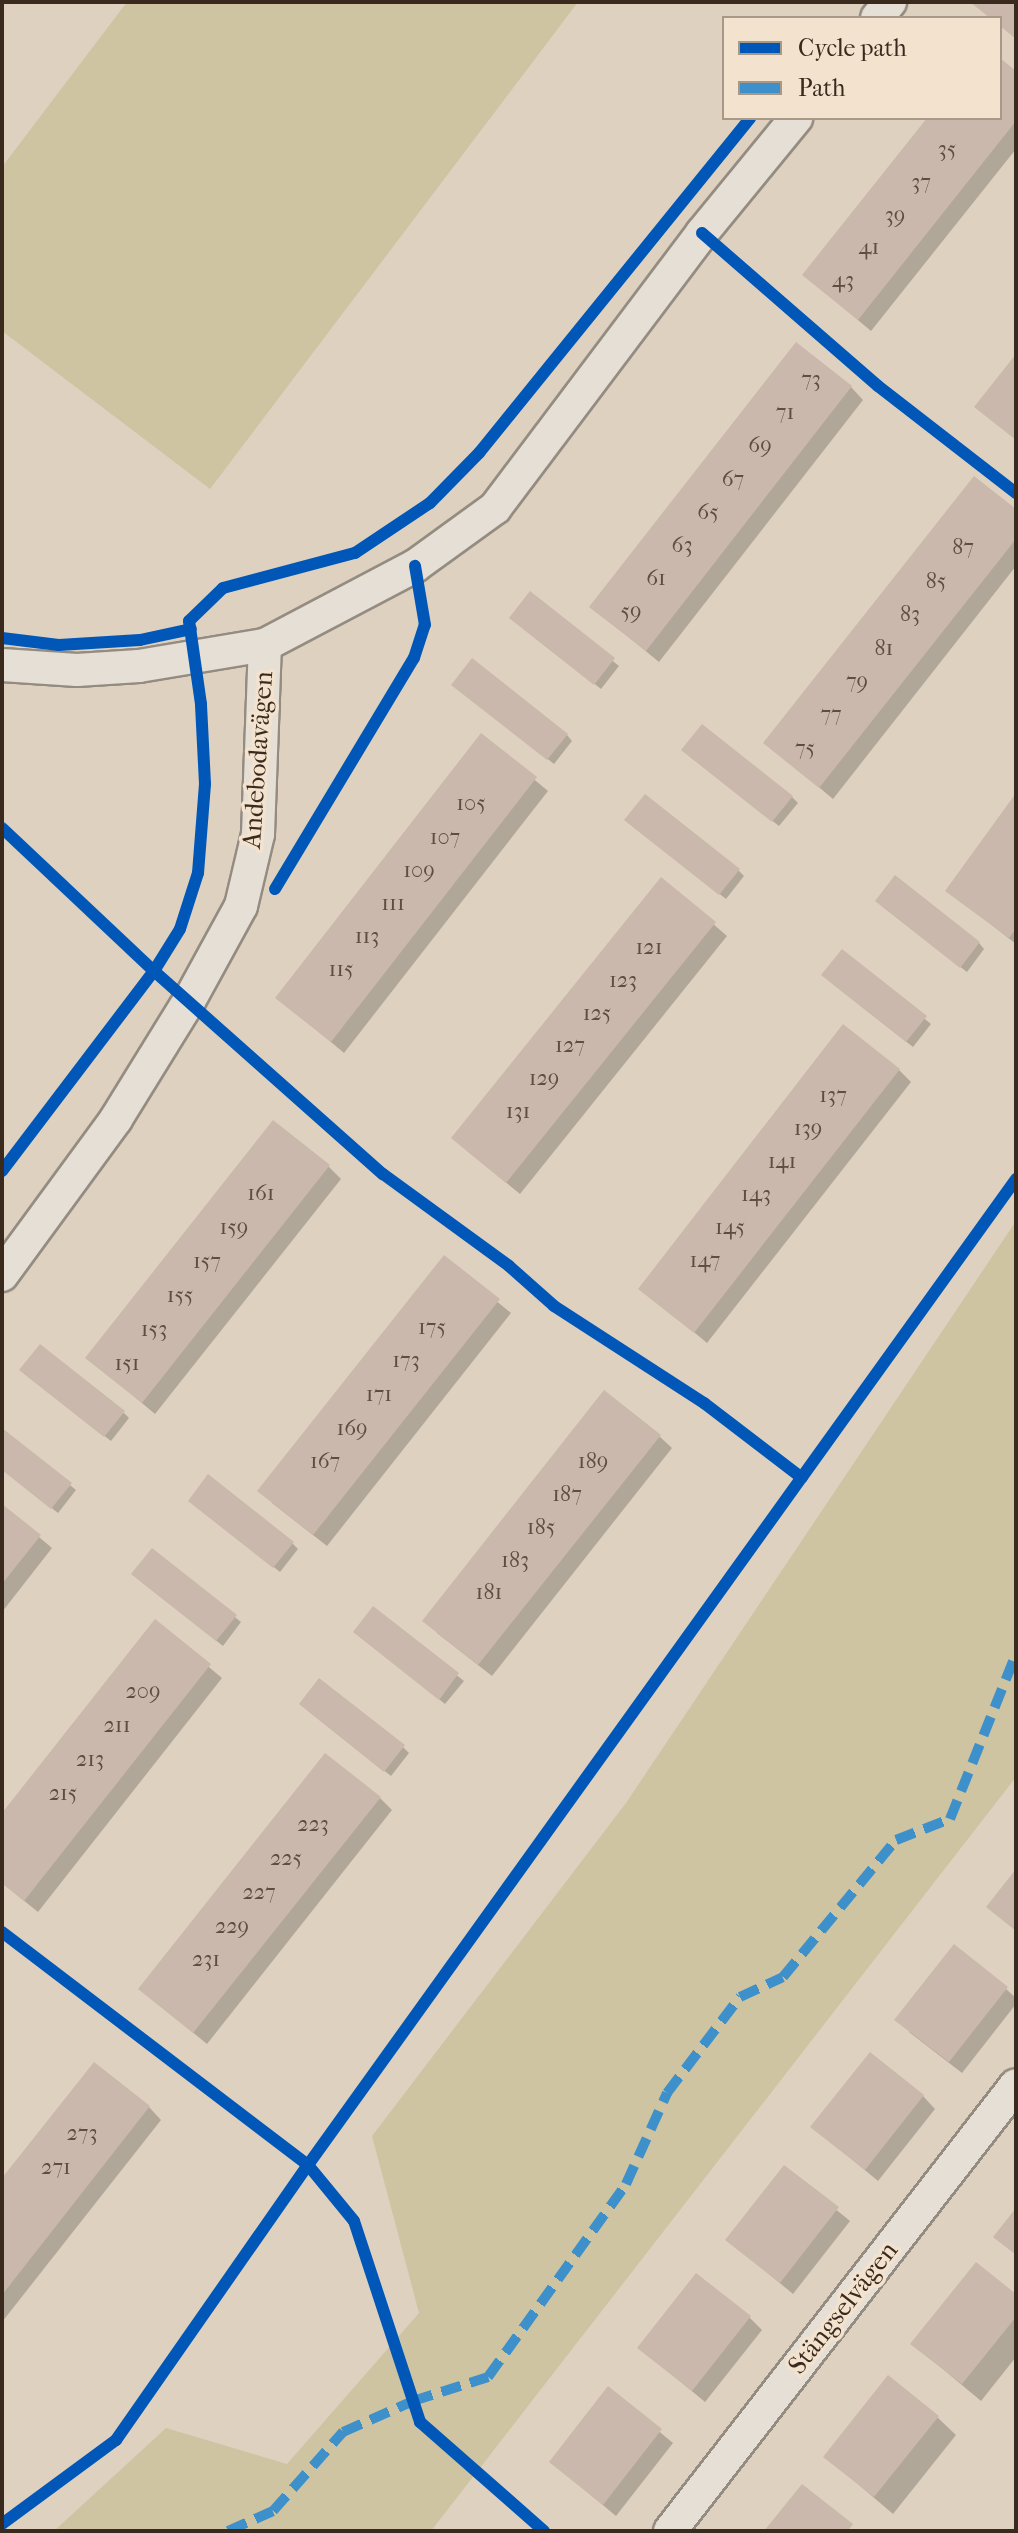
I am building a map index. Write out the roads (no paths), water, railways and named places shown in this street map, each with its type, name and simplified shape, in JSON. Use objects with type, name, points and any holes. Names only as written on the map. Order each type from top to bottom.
[{"type":"street","name":"Andebodavägen","points":[[2,1275],[116,1119],[189,1001],[241,906],[258,834],[265,645],[415,566],[495,508],[702,233],[794,120]]},
{"type":"street","points":[[2,665],[77,670],[139,666],[265,645]]},
{"type":"street","name":"Stängselvägen","points":[[670,2531],[1016,2085]]}]
